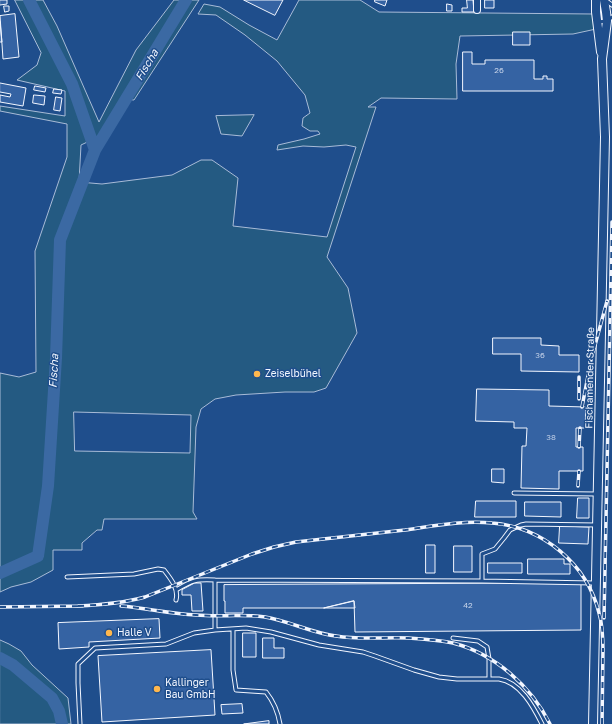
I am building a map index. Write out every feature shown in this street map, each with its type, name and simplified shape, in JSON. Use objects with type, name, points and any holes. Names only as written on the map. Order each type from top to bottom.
[{"type":"main road","name":"Fischamender Straße","points":[[600,1],[610,19],[602,59]]},
{"type":"main road","name":"Fischamender Straße","points":[[593,724],[608,138],[602,59],[596,22],[600,1]]},
{"type":"street","points":[[477,0],[477,10]]},
{"type":"lane","points":[[600,1],[608,2],[612,5]]},
{"type":"lane","points":[[596,22],[610,19]]},
{"type":"lane","points":[[514,493],[598,494]]},
{"type":"lane","points":[[482,581],[482,554],[495,549],[510,530],[516,527],[526,524],[597,525]]},
{"type":"lane","points":[[67,577],[122,575],[158,569],[164,570],[173,582],[178,595],[176,600]]},
{"type":"lane","points":[[176,590],[199,579],[596,583]]},
{"type":"lane","points":[[215,580],[215,630]]},
{"type":"lane","points":[[80,724],[78,664],[95,648],[166,644],[194,633],[246,628],[271,632],[319,645],[363,652],[414,670],[439,676],[458,679],[489,678],[505,680],[514,684],[530,704],[542,724]]},
{"type":"lane","points":[[233,629],[233,670],[236,690],[266,692],[272,699],[280,724]]},
{"type":"lane","points":[[453,638],[478,641],[486,647],[489,659],[489,678]]},
{"type":"shaded area","points":[[15,0],[43,0],[57,26],[99,122],[136,50],[174,0],[199,0],[134,100],[122,99],[100,136],[81,145],[79,182],[102,184],[172,175],[201,160],[212,160],[238,178],[233,226],[327,237],[356,147],[346,145],[324,147],[303,146],[277,150],[278,145],[320,134],[318,131],[310,131],[302,126],[303,118],[310,113],[305,95],[277,61],[245,35],[216,15],[198,14],[204,4],[220,7],[277,40],[299,0],[360,0],[379,12],[593,14],[596,29],[573,34],[460,36],[456,64],[457,99],[381,98],[368,107],[376,107],[327,257],[348,288],[357,333],[326,388],[314,392],[236,395],[215,399],[201,409],[196,427],[193,512],[197,519],[104,519],[102,530],[97,530],[82,543],[82,550],[53,550],[53,570],[31,582],[11,587],[0,592],[0,373],[19,377],[36,372],[35,251],[67,157],[67,124],[0,111],[0,106],[65,116],[65,91],[17,80],[37,65],[41,53]],"holes":[[[74,412],[191,415],[190,453],[75,451]]]},
{"type":"shaded area","points":[[254,115],[242,136],[221,134],[216,116]]},
{"type":"shaded area","points":[[0,640],[21,651],[32,665],[68,698],[71,724],[0,724]]},
{"type":"building","points":[[0,0],[7,0],[7,4],[0,5]]},
{"type":"building","points":[[244,0],[283,0],[275,15]]},
{"type":"building","points":[[375,0],[387,0],[385,6],[375,2]]},
{"type":"building","points":[[467,0],[473,0],[474,12],[462,12],[462,8],[467,8]]},
{"type":"building","points":[[485,0],[494,0],[494,8],[485,8]]},
{"type":"building","points":[[447,4],[452,5],[452,11],[447,11]]},
{"type":"building","points":[[4,6],[9,6],[9,11],[5,12]]},
{"type":"building","points":[[15,14],[19,57],[3,59],[0,16]]},
{"type":"building","points":[[0,22],[2,42],[0,42]]},
{"type":"building","points":[[513,32],[530,32],[530,45],[513,45]]},
{"type":"building","points":[[463,52],[472,52],[472,64],[485,64],[485,60],[534,60],[534,79],[543,79],[543,76],[547,76],[547,79],[553,79],[553,91],[463,91]]},
{"type":"building","points":[[0,83],[26,88],[23,106],[0,102],[0,95],[10,97],[11,94],[0,92]]},
{"type":"building","points":[[35,86],[46,88],[45,92],[34,90]]},
{"type":"building","points":[[54,89],[62,90],[61,94],[53,93]]},
{"type":"building","points":[[34,95],[45,96],[44,105],[33,103]]},
{"type":"building","points":[[56,97],[62,98],[60,111],[54,110]]},
{"type":"building","points":[[493,338],[541,338],[541,345],[559,346],[559,355],[579,355],[579,372],[521,371],[521,354],[493,354]]},
{"type":"building","points":[[477,389],[549,390],[549,406],[586,407],[585,428],[576,428],[576,447],[583,447],[583,471],[559,471],[559,489],[521,488],[522,446],[526,446],[527,428],[514,428],[514,422],[476,421]]},
{"type":"building","points":[[492,469],[504,469],[504,483],[492,482]]},
{"type":"building","points":[[578,498],[589,498],[589,518],[577,518]]},
{"type":"building","points":[[476,501],[516,501],[516,517],[475,517]]},
{"type":"building","points":[[525,502],[561,502],[561,517],[525,516]]},
{"type":"building","points":[[560,526],[589,527],[588,544],[559,543]]},
{"type":"building","points":[[426,545],[435,545],[435,573],[426,573]]},
{"type":"building","points":[[454,546],[472,546],[472,572],[454,572]]},
{"type":"building","points":[[528,559],[564,559],[564,564],[570,564],[570,574],[528,574]]},
{"type":"building","points":[[488,563],[522,563],[522,573],[488,573]]},
{"type":"building","points":[[195,583],[201,583],[203,611],[192,611],[191,595],[182,595],[182,590]]},
{"type":"building","points":[[581,583],[581,630],[355,632],[354,601],[324,608],[243,608],[243,613],[225,613],[224,601],[224,585]]},
{"type":"building","points":[[354,601],[355,608],[324,608]]},
{"type":"building","name":"Halle V","points":[[159,619],[160,638],[89,642],[89,647],[59,649],[58,623]]},
{"type":"building","points":[[243,633],[256,633],[256,657],[243,657]]},
{"type":"building","points":[[263,638],[274,638],[274,648],[284,648],[284,658],[263,658]]},
{"type":"building","name":"Kallinger Bau GmbH","points":[[211,650],[215,715],[102,722],[98,656]]},
{"type":"building","points":[[242,704],[243,713],[222,714],[221,705]]},
{"type":"building","points":[[269,721],[269,724],[244,724]]},
{"type":"waterway","name":"Fischa","points":[[29,0],[72,84],[95,150]]},
{"type":"waterway","name":"Fischa","points":[[0,573],[38,556],[48,486],[56,358],[60,240],[95,150],[186,0]]},
{"type":"waterway","name":"Fischa","points":[[0,658],[13,665],[52,698],[59,711],[62,724]]},
{"type":"railway","points":[[604,618],[612,222]]},
{"type":"railway","points":[[582,407],[591,360],[607,301]]},
{"type":"railway","points":[[579,377],[579,399]]},
{"type":"railway","points":[[579,447],[580,428]]},
{"type":"railway","points":[[578,486],[579,471]]},
{"type":"railway","points":[[78,606],[128,601],[145,597],[252,554],[296,542],[448,524],[481,522],[511,526],[529,532],[545,540],[560,551],[573,564],[593,595],[601,623],[603,652]]},
{"type":"railway","points":[[0,607],[83,606]]},
{"type":"railway","points":[[121,606],[213,616],[265,617],[318,632],[345,637],[408,638],[453,643],[483,655],[510,673],[533,697],[550,724]]},
{"type":"railway","points":[[602,724],[603,648]]},
{"type":"place","name":"Zeiselbühel","points":[[257,374]]},
{"type":"place","name":"Halle V","points":[[109,633]]},
{"type":"place","name":"Kallinger Bau GmbH","points":[[157,689]]}]
